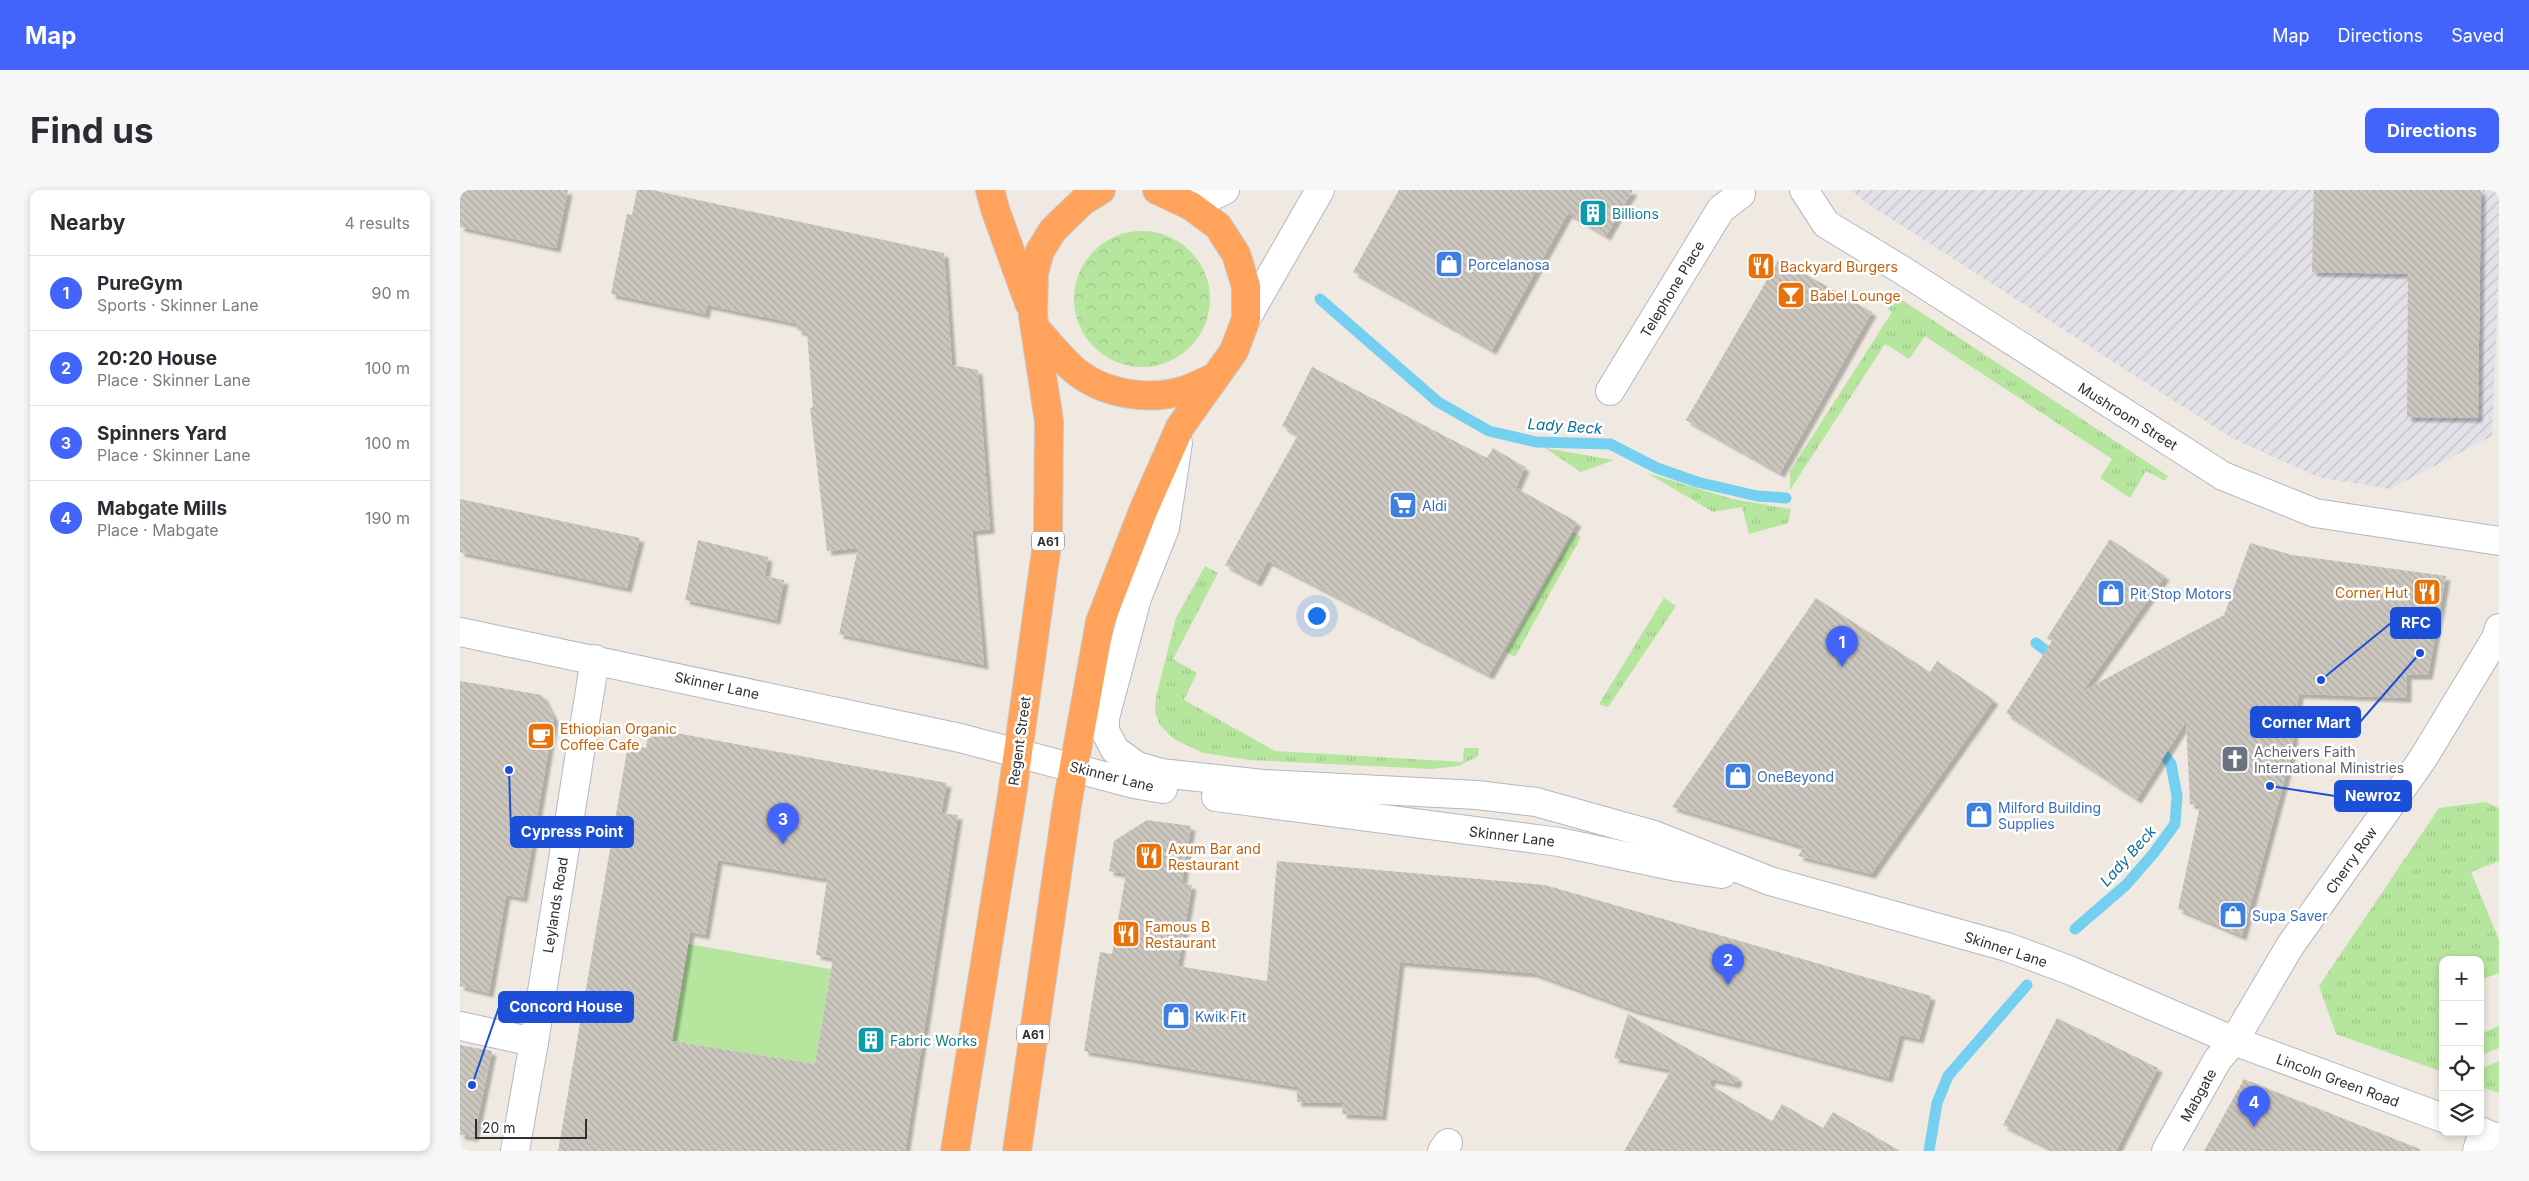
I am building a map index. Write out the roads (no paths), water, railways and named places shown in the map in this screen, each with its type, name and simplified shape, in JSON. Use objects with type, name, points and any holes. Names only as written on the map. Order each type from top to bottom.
[{"type":"highway","name":"A61","points":[[990,190],[994,209],[1035,322]]},
{"type":"highway","points":[[1101,190],[1083,201],[1064,218],[1053,230],[1040,251],[1034,273],[1035,322],[1073,369],[1100,386],[1123,393],[1158,395],[1184,391],[1213,378],[1234,351],[1246,319],[1246,286],[1236,254],[1218,226],[1191,206],[1158,190]]},
{"type":"highway","name":"Regent Street","points":[[955,1151],[1018,753],[1048,538],[1049,421],[1035,322]]},
{"type":"highway","name":"A61","points":[[1019,1150],[1050,918],[1100,622],[1143,511],[1180,427],[1213,378]]},
{"type":"street","points":[[1191,206],[1225,190]]},
{"type":"street","points":[[1246,319],[1320,190]]},
{"type":"street","name":"Mushroom Street","points":[[1804,190],[1826,224],[1902,270],[2223,476],[2315,512],[2499,541]]},
{"type":"street","name":"Telephone Place","points":[[1610,391],[1721,209],[1742,192]]},
{"type":"street","name":"Skinner Lane","points":[[1180,427],[1165,528],[1137,598],[1105,718],[1104,731],[1114,750],[1137,766],[1161,773],[1263,784],[1477,795],[1536,802],[1654,835],[1770,881],[2007,947],[2069,970],[2234,1041]]},
{"type":"street","name":"Cherry Row","points":[[2234,1041],[2290,946],[2422,760],[2496,638],[2499,628]]},
{"type":"street","name":"Skinner Lane","points":[[460,632],[595,659],[960,738],[1149,787],[1293,809],[1559,842],[1677,867],[1770,881]]},
{"type":"street","name":"Leylands Road","points":[[515,1151],[595,659]]},
{"type":"street","points":[[460,1026],[534,1042]]},
{"type":"street","name":"Lincoln Green Road","points":[[2234,1041],[2439,1117]]},
{"type":"street","name":"Mabgate","points":[[2166,1151],[2218,1060],[2234,1041]]},
{"type":"waterway","name":"Lady Beck","points":[[1320,299],[1438,402],[1489,431],[1536,442],[1610,444],[1657,468],[1697,482],[1757,496],[1786,498]]},
{"type":"waterway","name":"Lady Beck","points":[[2036,643],[2058,660]]},
{"type":"waterway","name":"Lady Beck","points":[[2075,929],[2126,885],[2153,854],[2175,824],[2177,796],[2171,764],[2157,745]]},
{"type":"waterway","name":"Lady Beck","points":[[1929,1151],[1937,1103],[1948,1076],[2027,985]]},
{"type":"place","name":"Billions","points":[[1593,213]]},
{"type":"place","name":"Porcelanosa","points":[[1449,264]]},
{"type":"place","name":"Backyard Burgers","points":[[1761,266]]},
{"type":"place","name":"Babel Lounge","points":[[1791,295]]},
{"type":"place","name":"Aldi","points":[[1403,505]]},
{"type":"place","name":"Corner Hut","points":[[2427,592]]},
{"type":"place","name":"Pit Stop Motors","points":[[2111,593]]},
{"type":"place","name":"Corner Mart","points":[[2420,653]]},
{"type":"place","name":"PureGym","points":[[1842,667]]},
{"type":"place","name":"RFC","points":[[2321,680]]},
{"type":"place","name":"Ethiopian Organic Coffee Cafe","points":[[541,736]]},
{"type":"place","name":"Acheivers Faith International Ministries","points":[[2235,759]]},
{"type":"place","name":"Cypress Point","points":[[509,770]]},
{"type":"place","name":"OneBeyond","points":[[1738,776]]},
{"type":"place","name":"Newroz","points":[[2270,786]]},
{"type":"place","name":"Milford Building Supplies","points":[[1979,815]]},
{"type":"place","name":"Spinners Yard","points":[[783,844]]},
{"type":"place","name":"Axum Bar and Restaurant","points":[[1149,856]]},
{"type":"place","name":"Supa Saver","points":[[2233,915]]},
{"type":"place","name":"Famous B Restaurant","points":[[1126,934]]},
{"type":"place","name":"20:20 House","points":[[1728,985]]},
{"type":"place","name":"Kwik Fit","points":[[1176,1016]]},
{"type":"place","name":"Fabric Works","points":[[871,1040]]},
{"type":"place","name":"Concord House","points":[[472,1085]]},
{"type":"place","name":"Mabgate Mills","points":[[2254,1127]]}]
